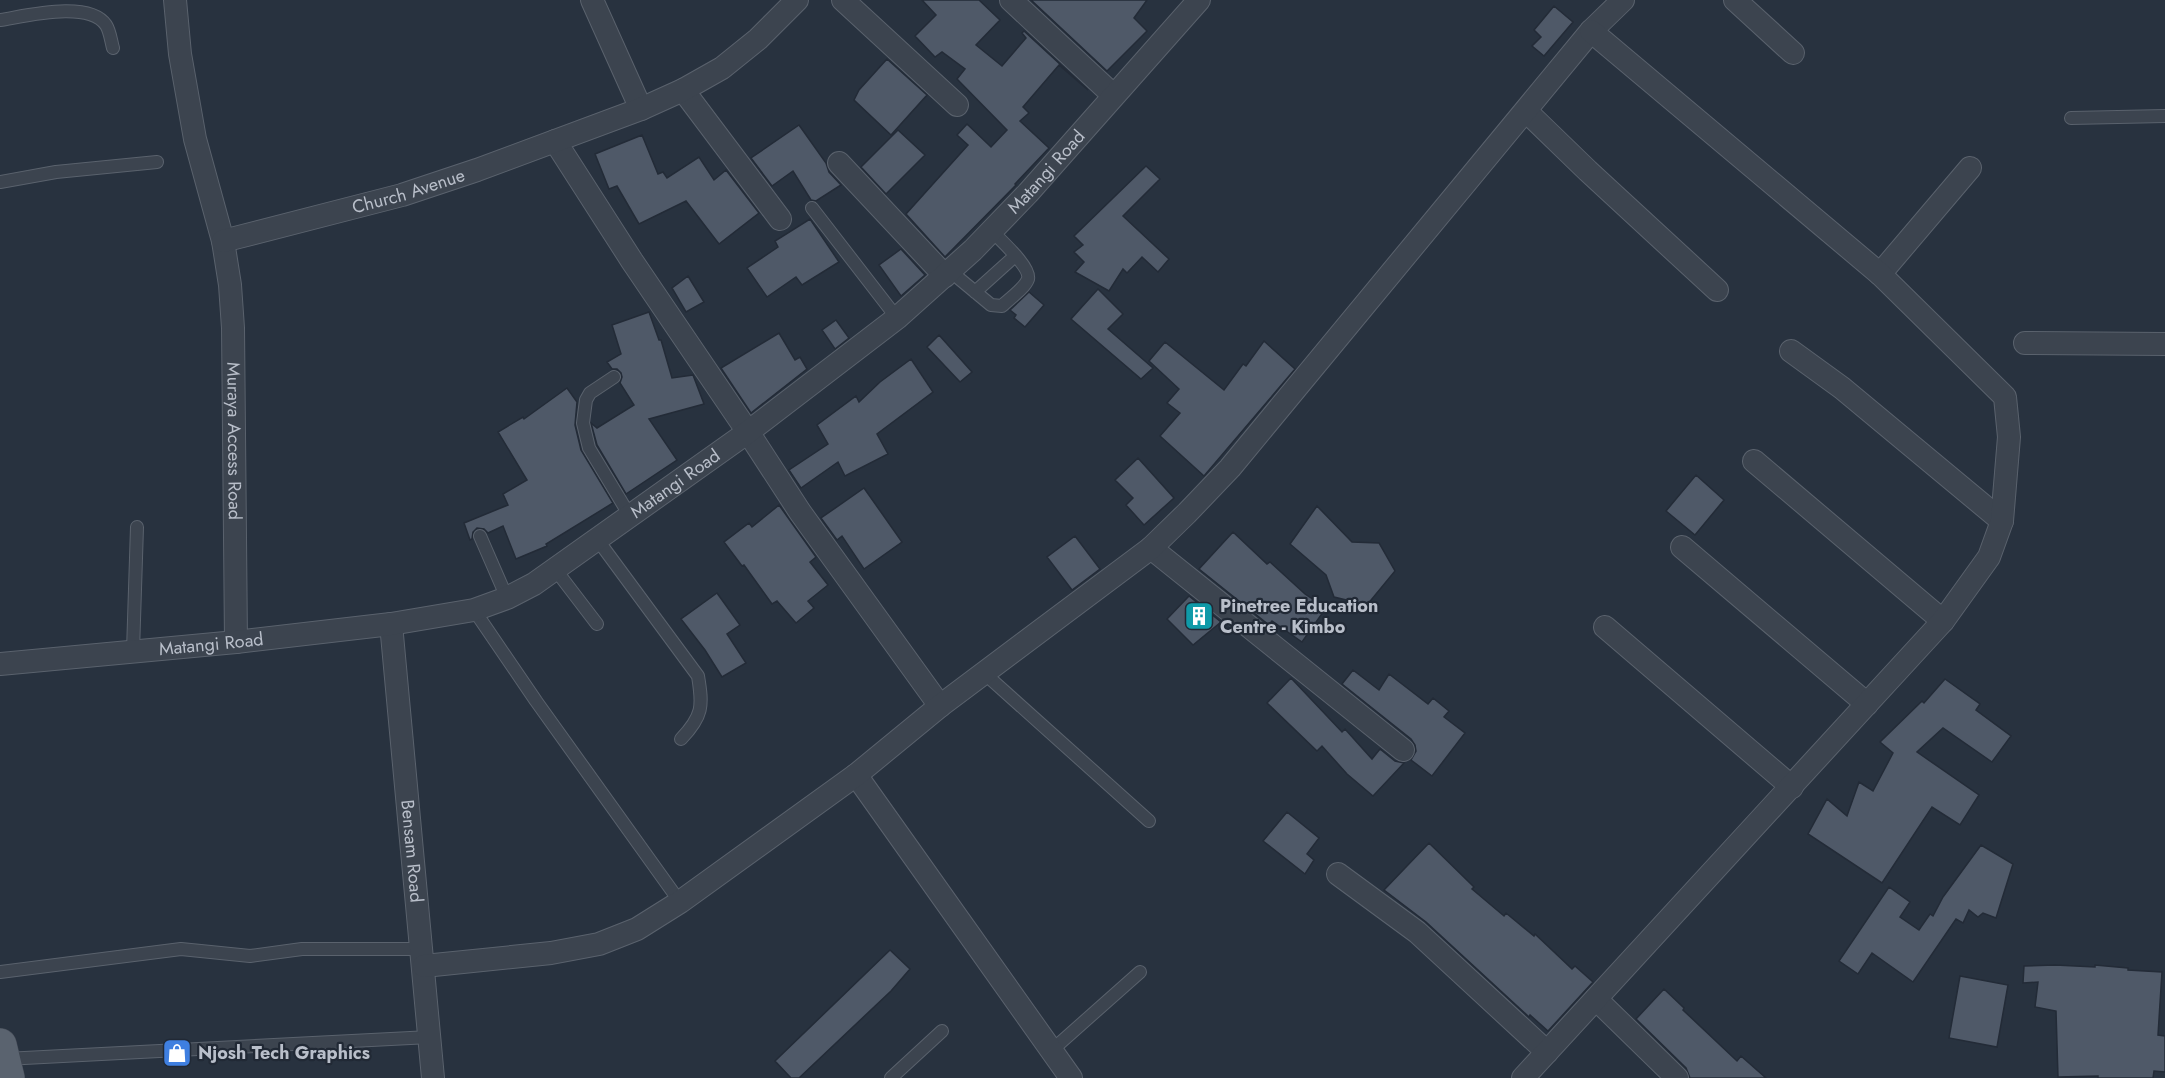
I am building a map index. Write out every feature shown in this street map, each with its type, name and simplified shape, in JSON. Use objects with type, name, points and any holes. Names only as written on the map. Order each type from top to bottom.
[{"type":"street","points":[[175,0],[180,54],[195,139],[223,241]]},
{"type":"street","points":[[592,0],[641,109]]},
{"type":"street","name":"Church Avenue","points":[[223,241],[402,195],[477,170],[641,109],[683,90],[722,68],[758,39],[796,0]]},
{"type":"street","points":[[843,0],[957,105]]},
{"type":"street","points":[[1011,0],[1113,95]]},
{"type":"street","name":"Matangi Road","points":[[0,664],[236,642],[391,624],[474,610],[507,598],[534,584],[748,432],[897,318],[992,231],[1199,0]]},
{"type":"street","points":[[423,958],[550,953],[599,944],[637,929],[680,902],[856,775],[940,706],[1151,548],[1230,468],[1592,31],[1623,0]]},
{"type":"street","points":[[1735,0],[1792,52]]},
{"type":"street","points":[[1523,1078],[1942,621],[1989,557],[2002,520],[2009,437],[2005,396],[1880,274],[1592,31]]},
{"type":"street","points":[[683,90],[780,219]]},
{"type":"street","points":[[1526,111],[1717,290]]},
{"type":"street","points":[[555,141],[632,261],[800,512],[940,706]]},
{"type":"street","points":[[839,163],[947,274]]},
{"type":"street","points":[[1880,274],[1970,168]]},
{"type":"street","name":"Muraya Access Road","points":[[223,241],[230,285],[233,328],[236,642]]},
{"type":"street","points":[[2025,343],[2165,344]]},
{"type":"street","points":[[1791,351],[1842,388],[2002,520]]},
{"type":"street","points":[[1754,460],[1942,621]]},
{"type":"street","points":[[1682,547],[1867,704]]},
{"type":"street","points":[[1151,548],[1402,750]]},
{"type":"street","name":"Bensam Road","points":[[391,624],[433,1078]]},
{"type":"street","points":[[1605,627],[1792,787]]},
{"type":"street","points":[[856,775],[1071,1078]]},
{"type":"street","points":[[1338,874],[1417,932],[1547,1052]]},
{"type":"street","points":[[1596,999],[1677,1078]]},
{"type":"lane","points":[[0,20],[78,10],[93,15],[106,25],[113,48]]},
{"type":"lane","points":[[2071,118],[2165,116]]},
{"type":"lane","points":[[0,182],[56,172],[157,162]]},
{"type":"lane","points":[[812,208],[897,318]]},
{"type":"lane","points":[[947,274],[991,305],[1002,306],[1029,276],[1026,267],[992,231]]},
{"type":"lane","points":[[975,292],[1015,256]]},
{"type":"lane","points":[[614,377],[590,393],[586,400],[584,423],[589,448],[630,516]]},
{"type":"lane","points":[[133,651],[136,527]]},
{"type":"lane","points":[[480,536],[507,598]]},
{"type":"lane","points":[[597,539],[698,676],[702,699],[695,724],[681,739]]},
{"type":"lane","points":[[555,569],[597,624]]},
{"type":"lane","points":[[474,610],[680,902]]},
{"type":"lane","points":[[984,673],[1149,820]]},
{"type":"lane","points":[[0,972],[181,949],[250,956],[302,949],[423,958]]},
{"type":"lane","points":[[1051,1052],[1140,972]]},
{"type":"lane","points":[[891,1078],[942,1031]]},
{"type":"lane","points":[[4,1061],[430,1038]]},
{"type":"building","points":[[922,0],[979,0],[1000,20],[976,45],[1002,66],[1026,38],[1022,33],[1024,31],[1088,90],[1059,65],[1023,107],[1029,113],[1020,121],[1049,148],[945,257],[906,214],[968,145],[957,135],[967,124],[991,147],[1007,130],[957,79],[965,69],[942,52],[935,57],[915,36],[936,15]]},
{"type":"building","points":[[1031,0],[1147,0],[1134,18],[1147,31],[1107,71]]},
{"type":"building","points":[[1554,6],[1573,22],[1544,56],[1532,46],[1541,37],[1534,30]]},
{"type":"building","points":[[887,59],[927,95],[891,135],[854,100],[859,90]]},
{"type":"building","points":[[799,125],[826,163],[829,172],[841,185],[816,201],[811,200],[793,171],[772,186],[751,158]]},
{"type":"building","points":[[898,130],[925,155],[886,194],[861,167]]},
{"type":"building","points":[[642,135],[658,174],[663,172],[667,178],[699,157],[714,180],[726,170],[759,213],[719,244],[686,201],[639,224],[617,186],[609,189],[595,154]]},
{"type":"building","points":[[1146,166],[1160,179],[1123,216],[1169,259],[1158,272],[1142,257],[1127,273],[1123,269],[1109,291],[1075,272],[1084,262],[1074,252],[1083,245],[1074,236]]},
{"type":"building","points":[[810,219],[839,262],[802,285],[796,277],[767,297],[747,268],[778,247],[775,241]]},
{"type":"building","points":[[901,249],[925,275],[901,296],[879,265]]},
{"type":"building","points":[[688,276],[704,302],[686,312],[672,288]]},
{"type":"building","points":[[1098,289],[1123,314],[1108,329],[1153,368],[1141,379],[1071,319]]},
{"type":"building","points":[[1029,292],[1044,305],[1025,327],[1014,318],[1016,315],[1010,310]]},
{"type":"building","points":[[649,312],[659,340],[661,340],[672,378],[693,375],[704,404],[649,419],[677,460],[626,494],[597,445],[591,423],[597,428],[634,405],[620,383],[621,373],[617,369],[612,369],[607,362],[621,354],[612,325]]},
{"type":"building","points":[[836,320],[849,338],[835,349],[822,330]]},
{"type":"building","points":[[779,333],[795,360],[800,357],[807,369],[751,413],[721,368]]},
{"type":"building","points":[[939,335],[972,372],[960,382],[927,347]]},
{"type":"building","points":[[1264,341],[1295,369],[1204,476],[1160,436],[1180,413],[1167,403],[1179,389],[1149,361],[1165,342],[1224,390],[1243,364],[1246,366]]},
{"type":"building","points":[[911,359],[933,392],[877,434],[888,454],[845,476],[838,462],[801,488],[789,470],[828,444],[817,425],[856,396],[859,402],[880,382]]},
{"type":"building","points":[[567,388],[577,402],[575,425],[581,450],[613,503],[546,544],[547,546],[516,559],[503,526],[488,533],[484,529],[477,528],[470,540],[464,523],[508,505],[503,494],[527,480],[498,432],[523,417],[524,419]]},
{"type":"building","points":[[1138,458],[1174,498],[1144,525],[1126,505],[1133,498],[1115,480]]},
{"type":"building","points":[[1696,475],[1724,500],[1695,535],[1666,511]]},
{"type":"building","points":[[864,488],[902,542],[864,569],[842,536],[837,540],[821,518]]},
{"type":"building","points":[[779,505],[816,557],[810,562],[828,585],[808,601],[814,608],[796,623],[777,601],[772,604],[724,542],[749,523],[752,527]]},
{"type":"building","points":[[1317,506],[1352,542],[1379,543],[1395,571],[1367,605],[1334,597],[1326,575],[1290,544]]},
{"type":"building","points":[[1233,532],[1267,564],[1270,562],[1305,594],[1326,608],[1302,642],[1272,621],[1269,625],[1199,569]]},
{"type":"building","points":[[1075,536],[1100,569],[1072,590],[1047,557]]},
{"type":"building","points":[[717,593],[740,625],[727,634],[746,663],[722,677],[681,619]]},
{"type":"building","name":"Pinetree Education Centre - Kimbo","points":[[1189,596],[1221,622],[1193,645],[1167,619]]},
{"type":"building","points":[[1353,670],[1379,690],[1389,674],[1428,704],[1433,698],[1449,711],[1444,717],[1465,733],[1432,776],[1411,760],[1416,751],[1411,739],[1342,684]]},
{"type":"building","points":[[1291,678],[1342,732],[1345,729],[1372,759],[1380,749],[1395,761],[1404,763],[1373,796],[1347,774],[1322,746],[1317,751],[1267,703]]},
{"type":"building","points":[[1945,679],[1980,704],[1976,710],[2011,736],[1992,762],[1943,728],[1917,752],[1979,795],[1960,825],[1932,807],[1882,883],[1808,834],[1827,799],[1847,816],[1859,782],[1873,791],[1893,753],[1880,742],[1922,701],[1924,703]]},
{"type":"building","points":[[1287,812],[1319,838],[1307,854],[1314,860],[1305,874],[1263,841]]},
{"type":"building","points":[[1429,843],[1474,887],[1472,889],[1504,916],[1506,913],[1534,936],[1535,934],[1572,969],[1575,966],[1593,982],[1548,1031],[1530,1015],[1529,1017],[1426,922],[1384,890]]},
{"type":"building","points":[[1981,845],[2013,864],[1996,918],[1983,913],[1978,917],[1969,910],[1963,923],[1956,919],[1913,982],[1872,953],[1858,974],[1839,961],[1889,887],[1910,902],[1900,917],[1919,930],[1930,914],[1933,916],[1943,897]]},
{"type":"building","points":[[890,950],[910,969],[891,991],[799,1078],[791,1078],[775,1061]]},
{"type":"building","points":[[2095,965],[2162,972],[2158,1035],[2165,1036],[2165,1072],[2154,1071],[2153,1078],[2058,1077],[2056,1011],[2035,1007],[2038,982],[2023,983],[2024,966],[2095,967]]},
{"type":"building","points":[[1960,976],[2008,985],[1997,1047],[1949,1038]]},
{"type":"building","points":[[1664,989],[1737,1061],[1741,1056],[1766,1078],[1690,1078],[1686,1068],[1636,1019]]},
{"type":"place","name":"Pinetree Education Centre - Kimbo","points":[[1199,616]]},
{"type":"place","name":"Njosh Tech Graphics","points":[[177,1053]]}]
